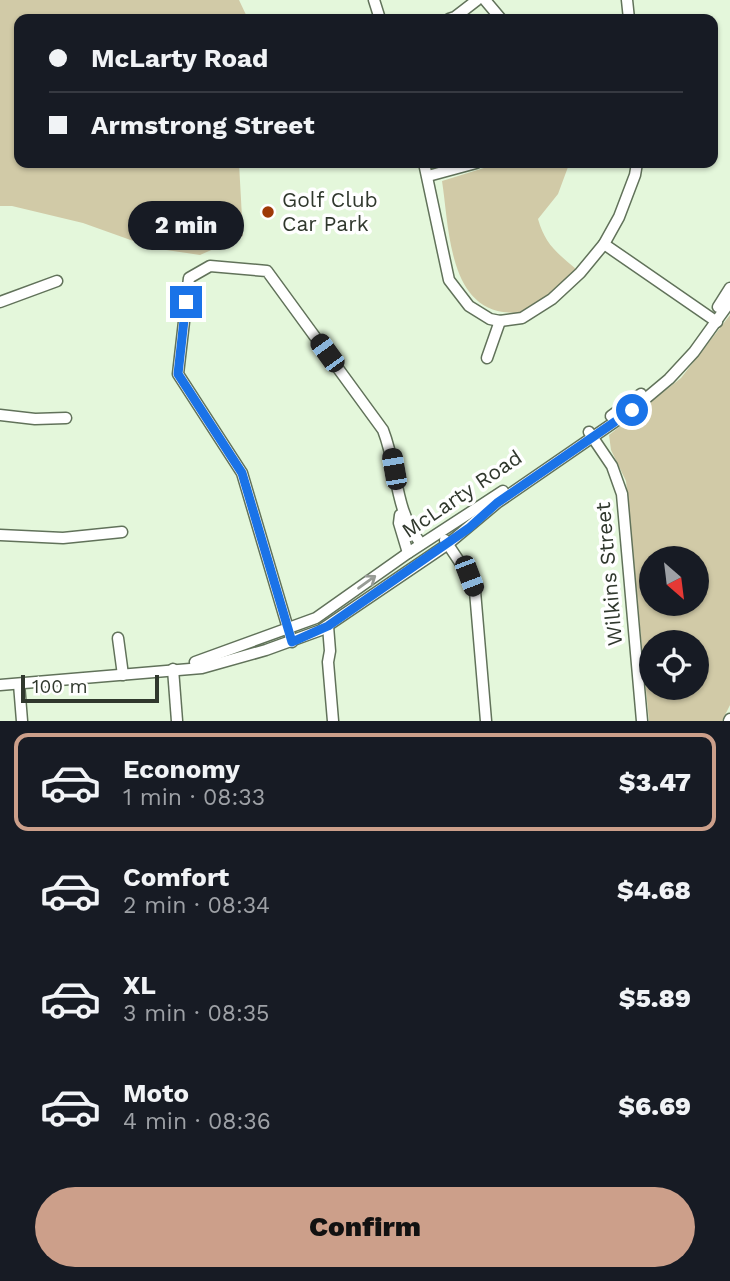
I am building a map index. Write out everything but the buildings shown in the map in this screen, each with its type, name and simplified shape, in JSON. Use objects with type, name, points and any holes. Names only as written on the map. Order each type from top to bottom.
[{"type":"street","points":[[460,14],[477,0]]},
{"type":"street","points":[[485,0],[497,14]]},
{"type":"street","points":[[426,168],[449,280],[469,306],[500,321],[522,318],[552,299],[580,273],[604,244],[619,217],[636,168]]},
{"type":"street","points":[[428,176],[458,168]]},
{"type":"street","points":[[604,244],[714,320]]},
{"type":"street","points":[[292,642],[242,473],[178,374],[188,278],[210,266],[267,271],[383,430],[391,450],[401,509],[399,523],[422,561]]},
{"type":"street","points":[[0,302],[57,281]]},
{"type":"street","name":"McLarty Road","points":[[714,320],[730,288]]},
{"type":"street","name":"McLarty Road","points":[[173,670],[316,618],[439,532],[632,410],[669,379],[730,302]]},
{"type":"street","points":[[487,358],[500,321]]},
{"type":"street","points":[[0,415],[35,419],[66,418]]},
{"type":"street","name":"McLarty Road","points":[[0,685],[202,668],[292,642],[321,630],[447,544],[497,503],[591,434]]},
{"type":"street","name":"Wilkins Street","points":[[591,434],[612,466],[621,494],[642,721]]},
{"type":"street","points":[[0,535],[63,538],[122,532]]},
{"type":"street","points":[[439,532],[469,576],[475,591],[486,721]]},
{"type":"street","points":[[316,618],[330,651],[328,662],[333,721]]},
{"type":"street","points":[[118,638],[123,675]]},
{"type":"street","points":[[173,670],[177,721]]},
{"type":"street","points":[[19,684],[22,721]]},
{"type":"shaded area","points":[[0,0],[239,0],[246,14],[14,14],[14,168],[239,168],[243,236],[200,255],[153,248],[83,223],[12,206],[0,206]]},
{"type":"shaded area","points":[[484,168],[568,168],[558,194],[538,219],[548,242],[576,269],[572,276],[530,310],[520,313],[503,312],[485,306],[471,294],[461,279],[454,260],[442,181]]},
{"type":"shaded area","points":[[730,315],[730,705],[722,721],[649,721],[647,700],[709,700],[709,630],[640,630],[626,481],[611,450],[609,435],[681,378]]},
{"type":"place","name":"Golf Club Car Park","points":[[268,212]]},
{"type":"route","points":[[186,302],[178,374],[242,473],[292,642],[328,626],[469,528],[497,503],[632,410]]}]
